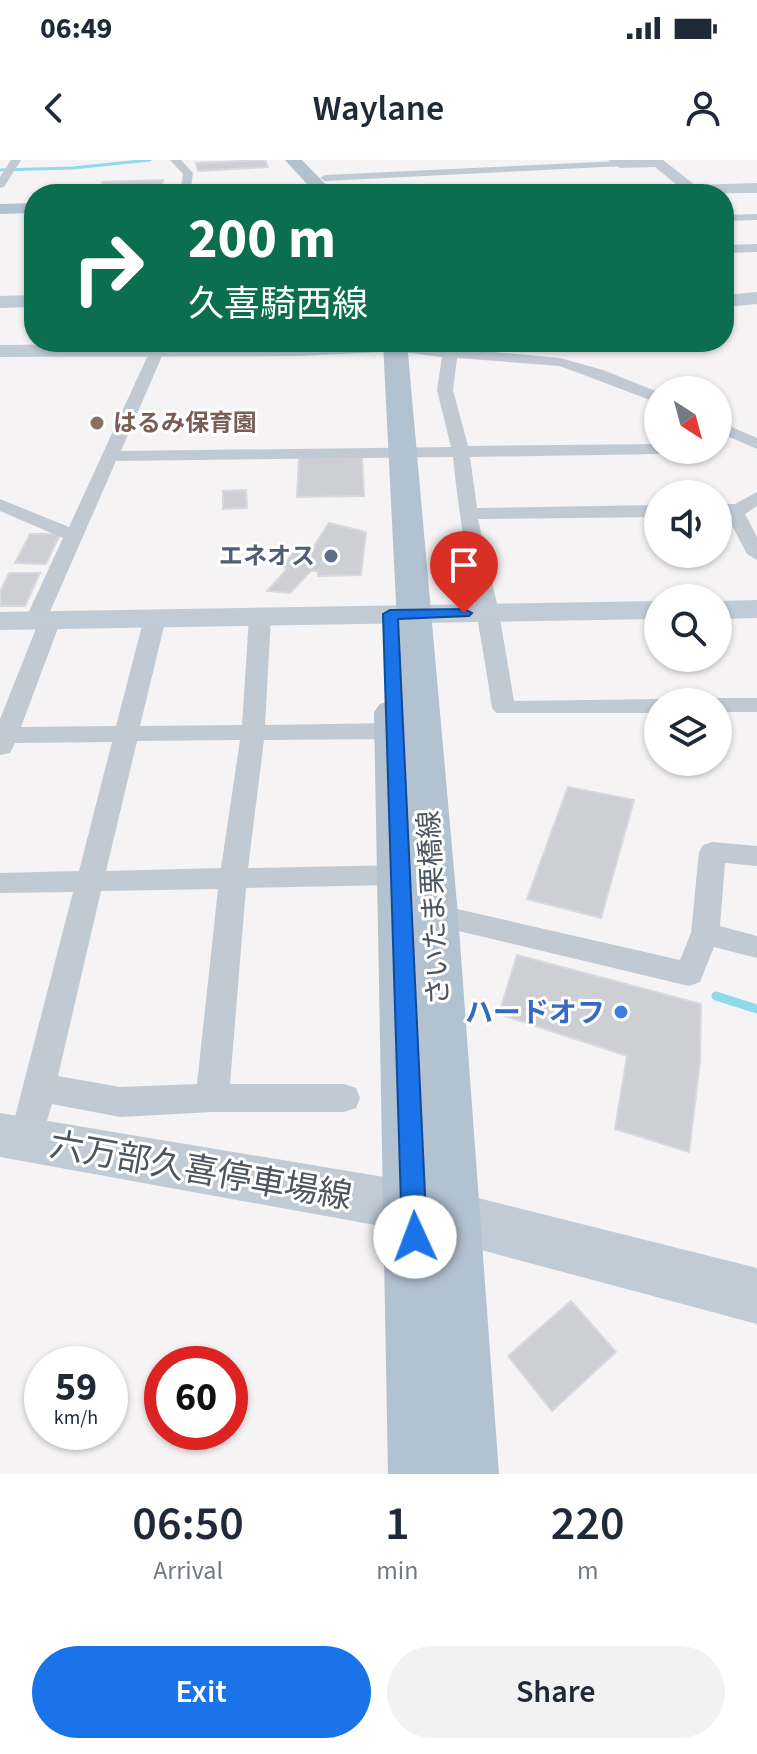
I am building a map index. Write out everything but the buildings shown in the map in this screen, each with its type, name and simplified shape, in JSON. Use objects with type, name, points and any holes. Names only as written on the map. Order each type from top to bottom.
[{"type":"main road","points":[[293,160],[323,184]]},
{"type":"main road","points":[[306,160],[324,184]]},
{"type":"main road","points":[[0,209],[24,208]]},
{"type":"main road","name":"さいたま栗橋線","points":[[391,352],[402,614],[435,915],[431,1211],[422,1474]]},
{"type":"main road","name":"さいたま栗橋線","points":[[402,614],[394,731],[400,875],[431,1211],[465,1474]]},
{"type":"street","points":[[0,185],[16,160]]},
{"type":"street","points":[[175,160],[188,173],[186,184]]},
{"type":"street","points":[[436,160],[453,184]]},
{"type":"street","points":[[344,184],[446,173],[617,162],[658,163],[685,184]]},
{"type":"street","points":[[734,188],[757,188]]},
{"type":"street","points":[[734,218],[757,217]]},
{"type":"street","points":[[735,239],[751,248]]},
{"type":"street","points":[[734,287],[757,287]]},
{"type":"street","points":[[734,300],[757,298]]},
{"type":"street","points":[[0,302],[24,301]]},
{"type":"street","points":[[0,351],[24,350]]},
{"type":"street","points":[[158,352],[72,535],[2,740],[126,734],[394,731]]},
{"type":"street","points":[[443,352],[560,362],[644,392]]},
{"type":"street","points":[[450,353],[445,390],[461,452],[468,514],[489,613],[504,708],[644,706]]},
{"type":"street","points":[[732,433],[757,446]]},
{"type":"street","points":[[732,448],[757,446]]},
{"type":"street","points":[[111,456],[644,449]]},
{"type":"street","points":[[732,510],[739,510],[757,497]]},
{"type":"street","points":[[0,504],[72,535]]},
{"type":"street","points":[[468,514],[644,511]]},
{"type":"street","points":[[732,519],[757,554]]},
{"type":"street","points":[[732,610],[757,609]]},
{"type":"street","points":[[0,621],[644,610]]},
{"type":"street","points":[[212,1098],[233,878],[253,733],[260,617]]},
{"type":"street","points":[[13,1137],[39,1087],[155,618]]},
{"type":"street","points":[[732,705],[757,705]]},
{"type":"street","points":[[0,883],[400,875],[435,915],[689,974],[705,933],[712,852],[757,856]]},
{"type":"street","points":[[705,933],[757,947]]},
{"type":"street","points":[[39,1087],[120,1102],[344,1098]]},
{"type":"street","name":"六万部久喜停車場線","points":[[13,1137],[431,1211],[757,1296]]},
{"type":"waterway","points":[[0,170],[73,168],[150,160]]},
{"type":"waterway","points":[[716,996],[757,1009]]},
{"type":"place","name":"はるみ保育園","points":[[97,423]]},
{"type":"place","name":"エネオス","points":[[331,556]]},
{"type":"place","name":"ハードオフ","points":[[621,1012]]},
{"type":"route","points":[[415,1237],[390,614],[464,613]]}]
